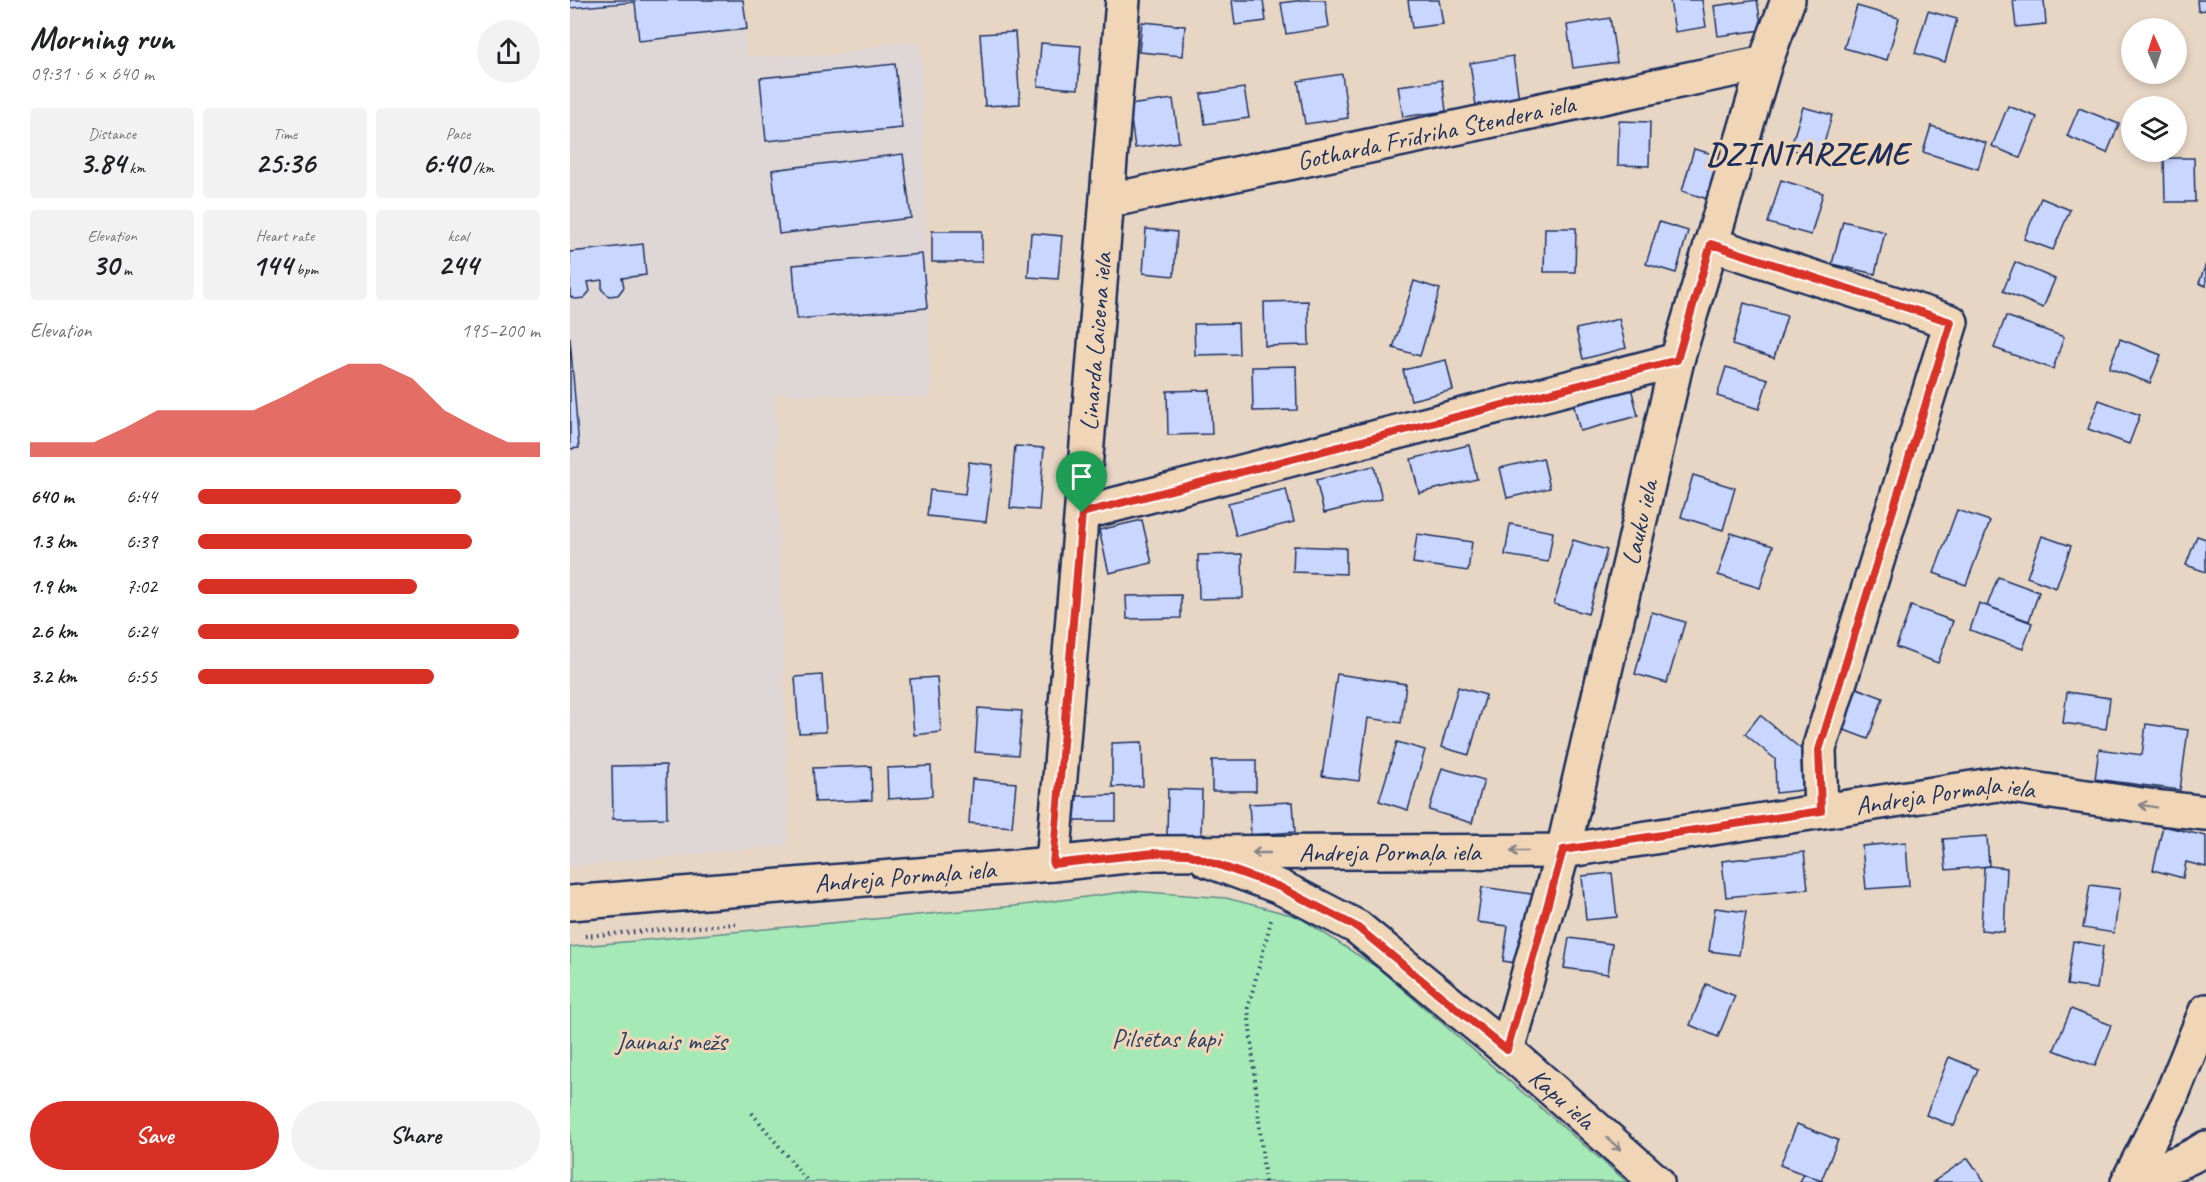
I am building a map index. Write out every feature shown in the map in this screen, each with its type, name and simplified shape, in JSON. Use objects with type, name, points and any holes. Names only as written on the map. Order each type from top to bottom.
[{"type":"street","name":"Linarda Laicena iela","points":[[1053,864],[1124,0]]},
{"type":"street","name":"Lauku iela","points":[[1507,1050],[1563,850],[1677,360],[1766,63],[1788,0]]},
{"type":"street","name":"Gotharda Frīdriha Stendera iela","points":[[1107,201],[1766,63]]},
{"type":"street","points":[[1711,244],[1951,322],[1819,750],[1821,811]]},
{"type":"street","points":[[1082,513],[1677,360]]},
{"type":"street","name":"Andreja Pormaļa iela","points":[[570,903],[1053,864],[1154,853],[1563,850],[1998,784],[2206,813]]},
{"type":"street","name":"Kapu iela","points":[[1188,854],[1280,887],[1357,927],[1507,1050],[1657,1182]]},
{"type":"street","points":[[2131,1177],[2168,1104],[2206,1011]]},
{"type":"street","points":[[2131,1177],[2171,1166],[2206,1148]]},
{"type":"path","points":[[1265,1182],[1248,1008],[1273,912]]},
{"type":"path","points":[[752,1113],[808,1182]]},
{"type":"shaded area","points":[[570,0],[741,0],[747,57],[835,55],[896,42],[921,42],[931,398],[775,394],[789,845],[570,867]]},
{"type":"green space","name":"Pilsētas kapi","points":[[1132,891],[1226,898],[1299,917],[1378,968],[1627,1182],[570,1182],[570,947],[1015,906]]},
{"type":"building","points":[[570,0],[743,0],[747,29],[639,41],[635,2],[570,8]]},
{"type":"building","points":[[1232,0],[1263,0],[1266,21],[1235,25]]},
{"type":"building","points":[[1325,0],[1329,27],[1286,34],[1281,3]]},
{"type":"building","points":[[1408,0],[1439,0],[1443,24],[1412,28]]},
{"type":"building","points":[[1670,0],[1702,0],[1706,27],[1675,32]]},
{"type":"building","points":[[1757,0],[1762,30],[1718,36],[1714,6]]},
{"type":"building","points":[[2013,0],[2044,0],[2046,24],[2016,27]]},
{"type":"building","points":[[2197,0],[2206,0],[2206,10],[2198,11]]},
{"type":"building","points":[[1857,6],[1899,18],[1887,60],[1844,48]]},
{"type":"building","points":[[1928,11],[1957,19],[1945,62],[1915,53]]},
{"type":"building","points":[[1610,18],[1617,62],[1573,68],[1567,25]]},
{"type":"building","points":[[1142,22],[1185,26],[1183,56],[1139,52]]},
{"type":"building","points":[[1015,32],[1020,104],[985,106],[980,34]]},
{"type":"building","points":[[1041,43],[1081,46],[1078,89],[1038,86]]},
{"type":"building","points":[[1513,56],[1519,100],[1476,106],[1470,63]]},
{"type":"building","points":[[895,64],[902,128],[766,141],[760,78]]},
{"type":"building","points":[[1342,74],[1348,118],[1305,124],[1298,81]]},
{"type":"building","points":[[1442,80],[1446,111],[1403,117],[1398,86]]},
{"type":"building","points":[[1244,88],[1249,118],[1205,124],[1201,94]]},
{"type":"building","points":[[1173,99],[1179,142],[1135,148],[1129,105]]},
{"type":"building","points":[[2008,106],[2037,117],[2020,158],[1992,146]]},
{"type":"building","points":[[1803,107],[1832,115],[1820,158],[1790,149]]},
{"type":"building","points":[[2079,108],[2119,124],[2107,153],[2067,136]]},
{"type":"building","points":[[1619,121],[1650,122],[1649,166],[1618,165]]},
{"type":"building","points":[[1931,126],[1986,143],[1978,169],[1923,152]]},
{"type":"building","points":[[1694,149],[1724,157],[1711,200],[1682,191]]},
{"type":"building","points":[[903,154],[911,218],[779,234],[772,170]]},
{"type":"building","points":[[2187,158],[2194,158],[2195,202],[2165,202],[2164,162],[2187,162]]},
{"type":"building","points":[[1781,180],[1823,193],[1811,235],[1768,223]]},
{"type":"building","points":[[2041,198],[2070,210],[2053,250],[2024,239]]},
{"type":"building","points":[[1843,221],[1885,232],[1875,274],[1832,264]]},
{"type":"building","points":[[1659,222],[1688,231],[1676,273],[1646,264]]},
{"type":"building","points":[[1545,228],[1576,228],[1575,272],[1544,272]]},
{"type":"building","points":[[1146,229],[1177,232],[1174,276],[1143,273]]},
{"type":"building","points":[[932,231],[982,231],[982,262],[932,262]]},
{"type":"building","points":[[1031,233],[1062,236],[1058,279],[1028,277]]},
{"type":"building","points":[[643,244],[646,275],[622,278],[624,287],[618,295],[609,296],[602,290],[602,280],[588,282],[590,291],[584,298],[575,299],[570,296],[570,252]]},
{"type":"building","points":[[922,254],[927,308],[797,319],[793,265]]},
{"type":"building","points":[[2015,262],[2055,279],[2043,308],[2003,291]]},
{"type":"building","points":[[2206,264],[2206,286],[2199,283]]},
{"type":"building","points":[[1414,281],[1440,289],[1420,356],[1393,348]]},
{"type":"building","points":[[1308,301],[1309,345],[1265,346],[1264,302]]},
{"type":"building","points":[[1744,303],[1787,316],[1774,358],[1732,345]]},
{"type":"building","points":[[2006,316],[2064,337],[2053,369],[1994,348]]},
{"type":"building","points":[[1619,319],[1626,348],[1583,359],[1576,329]]},
{"type":"building","points":[[1238,323],[1239,354],[1195,355],[1194,324]]},
{"type":"building","points":[[570,338],[579,448],[570,449]]},
{"type":"building","points":[[2120,339],[2161,355],[2150,383],[2109,368]]},
{"type":"building","points":[[1446,360],[1453,390],[1411,400],[1403,370]]},
{"type":"building","points":[[1296,366],[1297,410],[1253,411],[1252,367]]},
{"type":"building","points":[[1726,367],[1768,379],[1759,409],[1717,396]]},
{"type":"building","points":[[1630,383],[1638,416],[1580,431],[1572,398]]},
{"type":"building","points":[[1210,390],[1212,434],[1168,435],[1167,391]]},
{"type":"building","points":[[2099,400],[2140,415],[2129,444],[2088,429]]},
{"type":"building","points":[[1469,445],[1477,479],[1419,493],[1411,459]]},
{"type":"building","points":[[1015,446],[1044,448],[1039,510],[1010,508]]},
{"type":"building","points":[[1543,458],[1550,488],[1507,498],[1500,468]]},
{"type":"building","points":[[969,462],[993,465],[986,522],[927,516],[930,490],[965,494]]},
{"type":"building","points":[[1374,466],[1382,499],[1324,513],[1316,480]]},
{"type":"building","points":[[1693,475],[1735,488],[1723,530],[1681,517]]},
{"type":"building","points":[[1286,489],[1294,522],[1236,536],[1228,503]]},
{"type":"building","points":[[1957,510],[1990,521],[1966,585],[1934,573]]},
{"type":"building","points":[[1142,520],[1152,563],[1109,573],[1099,530]]},
{"type":"building","points":[[1510,524],[1553,532],[1548,562],[1505,555]]},
{"type":"building","points":[[1731,533],[1773,546],[1760,588],[1718,575]]},
{"type":"building","points":[[1417,534],[1472,542],[1468,571],[1413,563]]},
{"type":"building","points":[[2042,536],[2071,546],[2056,588],[2027,577]]},
{"type":"building","points":[[2197,536],[2206,539],[2206,572],[2186,565]]},
{"type":"building","points":[[1573,540],[1607,550],[1588,614],[1554,604]]},
{"type":"building","points":[[1294,546],[1346,548],[1346,574],[1293,572]]},
{"type":"building","points":[[1242,554],[1243,598],[1199,599],[1198,555]]},
{"type":"building","points":[[1998,577],[2039,592],[2029,621],[1987,606]]},
{"type":"building","points":[[1181,595],[1181,618],[1127,619],[1126,596]]},
{"type":"building","points":[[1979,603],[2032,623],[2023,649],[1970,630]]},
{"type":"building","points":[[1911,606],[1953,621],[1938,663],[1896,647]]},
{"type":"building","points":[[1652,612],[1685,622],[1667,683],[1635,674]]},
{"type":"building","points":[[1337,674],[1406,684],[1401,723],[1368,718],[1359,781],[1322,776]]},
{"type":"building","points":[[822,675],[826,732],[799,733],[795,677]]},
{"type":"building","points":[[937,677],[941,732],[914,735],[910,679]]},
{"type":"building","points":[[1458,687],[1486,695],[1469,755],[1441,747]]},
{"type":"building","points":[[1854,687],[1883,698],[1868,739],[1839,728]]},
{"type":"building","points":[[2067,692],[2110,698],[2106,729],[2063,723]]},
{"type":"building","points":[[978,708],[1022,711],[1018,755],[975,752]]},
{"type":"building","points":[[1760,715],[1801,749],[1802,790],[1776,793],[1775,759],[1745,734]]},
{"type":"building","points":[[2146,724],[2188,730],[2180,790],[2095,779],[2099,749],[2142,755]]},
{"type":"building","points":[[1142,742],[1143,786],[1112,787],[1112,743]]},
{"type":"building","points":[[1397,742],[1425,750],[1408,810],[1379,801]]},
{"type":"building","points":[[1212,760],[1256,760],[1256,791],[1212,791]]},
{"type":"building","points":[[666,765],[667,818],[613,819],[612,766]]},
{"type":"building","points":[[871,766],[872,800],[815,802],[813,768]]},
{"type":"building","points":[[931,766],[932,796],[888,799],[887,768]]},
{"type":"building","points":[[1442,768],[1484,780],[1472,823],[1429,810]]},
{"type":"building","points":[[972,779],[1016,783],[1012,827],[969,823]]},
{"type":"building","points":[[1168,789],[1202,790],[1201,835],[1167,835]]},
{"type":"building","points":[[1116,795],[1116,821],[1074,821],[1077,796]]},
{"type":"building","points":[[1293,802],[1295,832],[1251,835],[1249,804]]},
{"type":"building","points":[[2163,826],[2206,836],[2206,867],[2186,862],[2183,878],[2153,870]]},
{"type":"building","points":[[1987,836],[1989,866],[1946,870],[1943,839]]},
{"type":"building","points":[[1906,842],[1909,886],[1866,889],[1862,846]]},
{"type":"building","points":[[1804,852],[1808,889],[1726,897],[1722,861]]},
{"type":"building","points":[[1984,867],[2007,868],[2004,932],[1981,930]]},
{"type":"building","points":[[1612,873],[1617,917],[1586,920],[1582,876]]},
{"type":"building","points":[[2090,885],[2120,889],[2114,933],[2083,928]]},
{"type":"building","points":[[1482,887],[1538,895],[1529,965],[1503,961],[1508,926],[1477,922]]},
{"type":"building","points":[[1715,908],[1746,912],[1739,955],[1709,951]]},
{"type":"building","points":[[1569,938],[1612,944],[1608,974],[1564,968]]},
{"type":"building","points":[[2073,941],[2103,946],[2097,989],[2067,985]]},
{"type":"building","points":[[1706,984],[1735,996],[1718,1037],[1690,1025]]},
{"type":"building","points":[[2071,1009],[2111,1025],[2095,1066],[2054,1050]]},
{"type":"building","points":[[1949,1057],[1978,1069],[1954,1126],[1926,1115]]},
{"type":"building","points":[[1797,1124],[1838,1140],[1821,1181],[1780,1165]]},
{"type":"building","points":[[1968,1158],[1985,1182],[1933,1182]]},
{"type":"building","points":[[1804,1174],[1821,1181],[1825,1182],[1800,1182]]},
{"type":"district","name":"DZINTARZEME","points":[[1808,153]]},
{"type":"route","points":[[1711,244],[1951,322],[1819,750],[1821,811],[1563,850],[1507,1050],[1357,927],[1280,887],[1188,854],[1154,853],[1053,864],[1082,513],[1677,360],[1711,244]]},
{"type":"park label","name":"Jaunais mežs","points":[[671,1041]]}]
